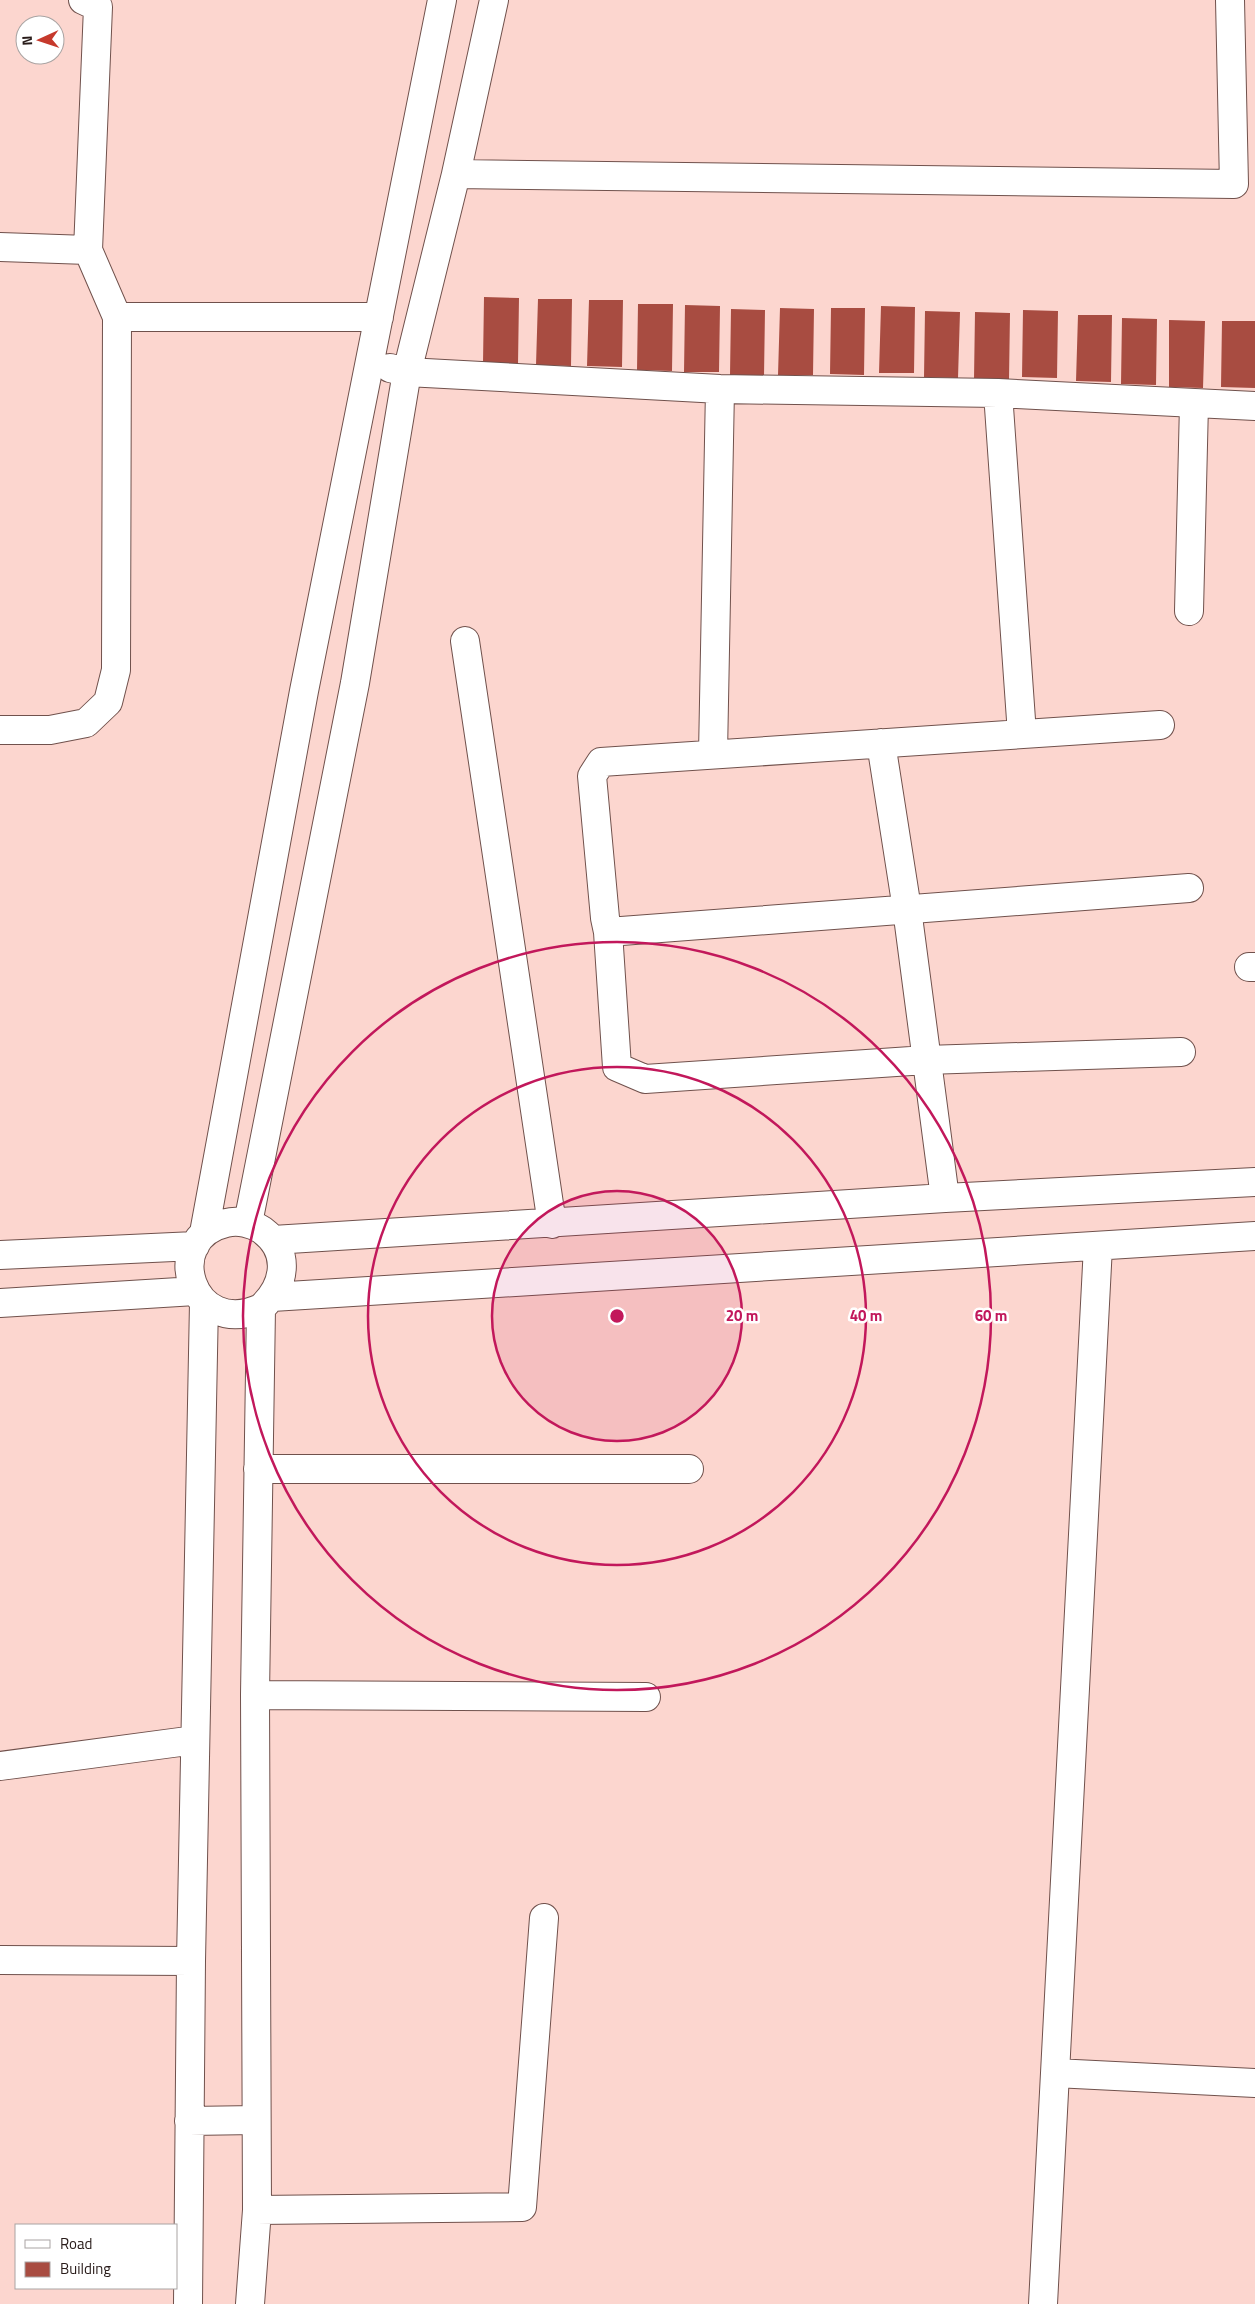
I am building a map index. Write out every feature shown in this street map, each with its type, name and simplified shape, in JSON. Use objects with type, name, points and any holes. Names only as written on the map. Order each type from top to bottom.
[{"type":"street","points":[[0,730],[50,730],[86,722],[108,702],[116,670],[117,317],[88,250],[98,7],[83,0]]},
{"type":"street","points":[[188,2304],[199,1297],[190,1276],[190,1261],[200,1240],[304,691],[442,0]]},
{"type":"street","points":[[248,1223],[355,683],[408,372],[456,174],[494,0]]},
{"type":"street","points":[[456,174],[1234,184],[1230,0]]},
{"type":"street","points":[[0,247],[88,250]]},
{"type":"street","points":[[117,317],[379,317]]},
{"type":"street","points":[[370,363],[408,372],[720,389],[998,393],[1255,406]]},
{"type":"street","points":[[713,754],[720,389]]},
{"type":"street","points":[[998,393],[1022,734]]},
{"type":"street","points":[[1189,611],[1194,404]]},
{"type":"street","points":[[465,641],[552,1224]]},
{"type":"street","points":[[1160,725],[601,762],[592,776],[608,932],[617,1067],[645,1079],[926,1060],[1181,1052]]},
{"type":"street","points":[[881,742],[907,909],[945,1198]]},
{"type":"street","points":[[608,932],[1189,888]]},
{"type":"street","points":[[273,1240],[945,1198],[1255,1182]]},
{"type":"street","points":[[0,1256],[200,1240],[217,1225],[232,1222],[248,1223],[262,1230],[273,1240],[280,1254],[282,1268],[280,1284],[267,1302],[247,1314],[232,1315],[217,1311],[199,1297],[0,1303]]},
{"type":"street","points":[[267,1302],[1255,1236]]},
{"type":"street","points":[[1042,2304],[1098,1246]]},
{"type":"street","points":[[250,2304],[257,2210],[254,1695],[258,1469],[267,1302]]},
{"type":"street","points":[[258,1469],[689,1469]]},
{"type":"street","points":[[254,1695],[646,1697]]},
{"type":"street","points":[[0,1766],[195,1740]]},
{"type":"street","points":[[257,2210],[522,2207],[544,1918]]},
{"type":"street","points":[[0,1960],[191,1961]]},
{"type":"street","points":[[1055,2073],[1255,2083]]},
{"type":"street","points":[[189,2121],[256,2120]]},
{"type":"building","points":[[484,297],[519,298],[518,364],[483,363]]},
{"type":"building","points":[[538,299],[572,299],[571,366],[536,365]]},
{"type":"building","points":[[589,300],[623,300],[622,367],[587,366]]},
{"type":"building","points":[[638,304],[673,304],[672,371],[637,370]]},
{"type":"building","points":[[685,305],[720,306],[719,372],[684,372]]},
{"type":"building","points":[[881,306],[915,307],[914,373],[879,373]]},
{"type":"building","points":[[780,308],[814,309],[813,375],[778,375]]},
{"type":"building","points":[[831,308],[865,308],[864,375],[830,374]]},
{"type":"building","points":[[731,309],[765,310],[764,376],[730,375]]},
{"type":"building","points":[[1023,310],[1058,311],[1057,378],[1022,377]]},
{"type":"building","points":[[925,311],[960,312],[958,378],[924,377]]},
{"type":"building","points":[[975,312],[1010,313],[1009,380],[974,379]]},
{"type":"building","points":[[1078,315],[1112,315],[1111,382],[1076,381]]},
{"type":"building","points":[[1122,318],[1157,319],[1156,385],[1121,384]]},
{"type":"building","points":[[1169,320],[1205,321],[1203,388],[1169,387]]},
{"type":"building","points":[[1222,321],[1255,321],[1255,388],[1221,387]]}]
